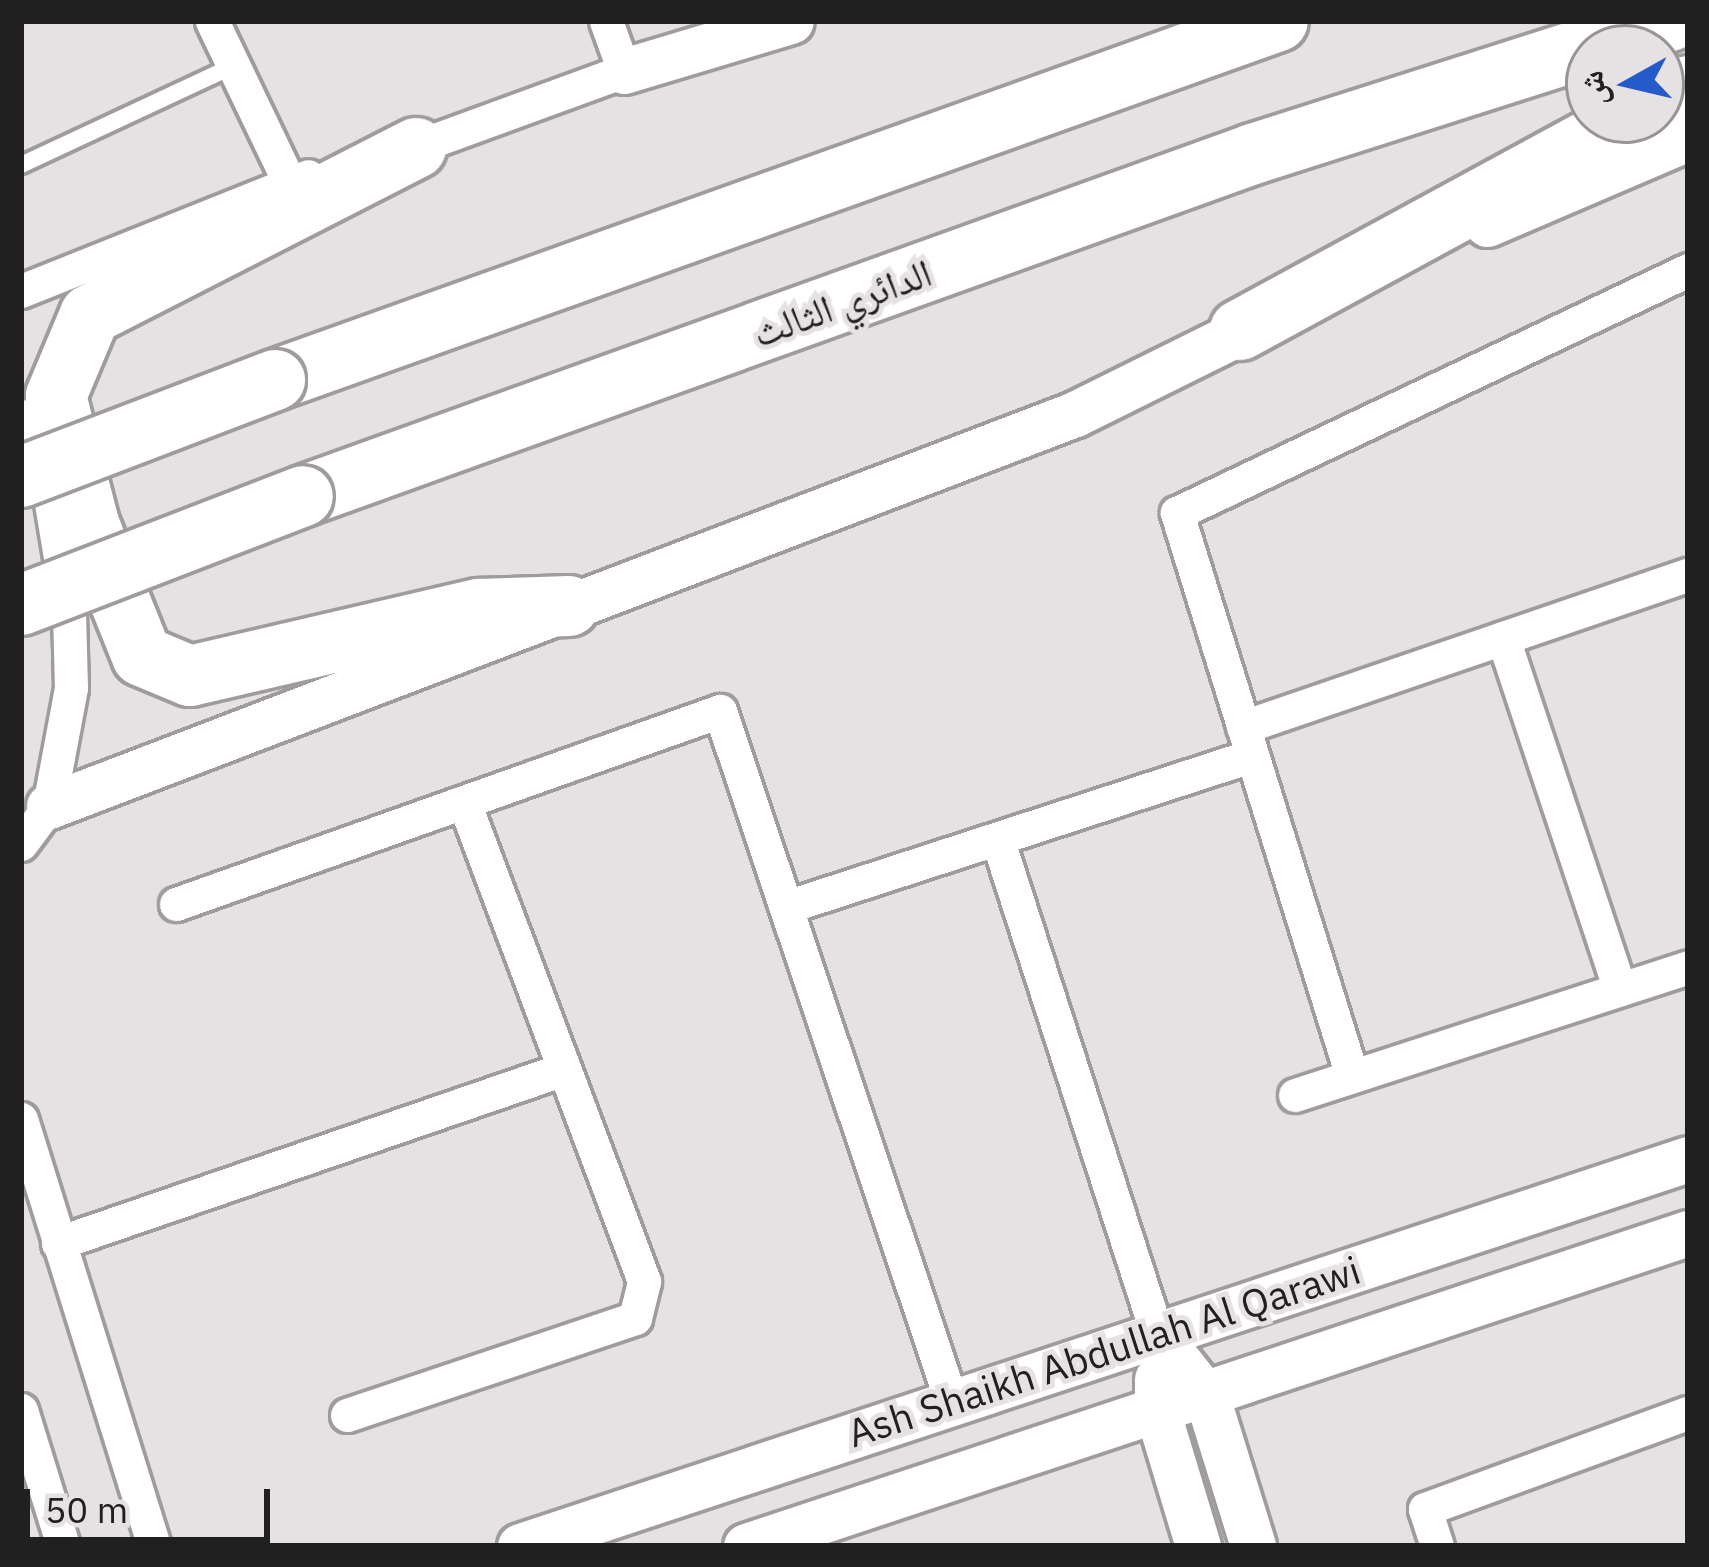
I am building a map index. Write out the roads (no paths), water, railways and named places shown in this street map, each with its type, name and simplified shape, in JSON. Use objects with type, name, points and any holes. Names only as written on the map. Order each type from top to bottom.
[{"type":"highway","points":[[21,477],[275,380],[1277,21]]},
{"type":"highway","name":"الدائري الثالث","points":[[21,605],[303,496],[1253,154],[1671,21]]},
{"type":"highway","points":[[1240,330],[1582,144]]},
{"type":"highway","points":[[416,148],[90,315],[56,396],[89,524],[142,656],[190,676],[479,609],[568,606]]},
{"type":"street","points":[[212,21],[289,182]]},
{"type":"street","points":[[607,21],[624,71]]},
{"type":"street","points":[[21,291],[289,182],[416,148],[624,71],[791,21]]},
{"type":"street","points":[[35,811],[1075,414],[1240,330],[1688,138]]},
{"type":"street","points":[[1352,1076],[1177,513],[1688,270]]},
{"type":"street","points":[[21,416],[50,497],[69,612],[71,688],[21,844]]},
{"type":"street","points":[[786,907],[998,842],[1503,638],[1688,575]]},
{"type":"street","points":[[1503,638],[1620,989]]},
{"type":"street","points":[[176,904],[720,712],[952,1403]]},
{"type":"street","points":[[346,1415],[635,1318],[644,1281],[465,805]]},
{"type":"street","points":[[998,842],[1157,1334],[1156,1410],[1198,1546]]},
{"type":"street","points":[[1295,1094],[1688,967]]},
{"type":"street","points":[[58,1243],[564,1070]]},
{"type":"street","points":[[21,1119],[154,1546]]},
{"type":"street","name":"Ash Shaikh Abdullah Al Qarawi","points":[[520,1546],[1688,1159]]},
{"type":"street","points":[[746,1546],[1688,1233]]},
{"type":"street","points":[[1157,1334],[1207,1396],[1253,1546]]},
{"type":"street","points":[[21,1410],[63,1546]]},
{"type":"street","points":[[1437,1546],[1425,1509],[1688,1413]]},
{"type":"lane","points":[[21,165],[233,66]]}]
